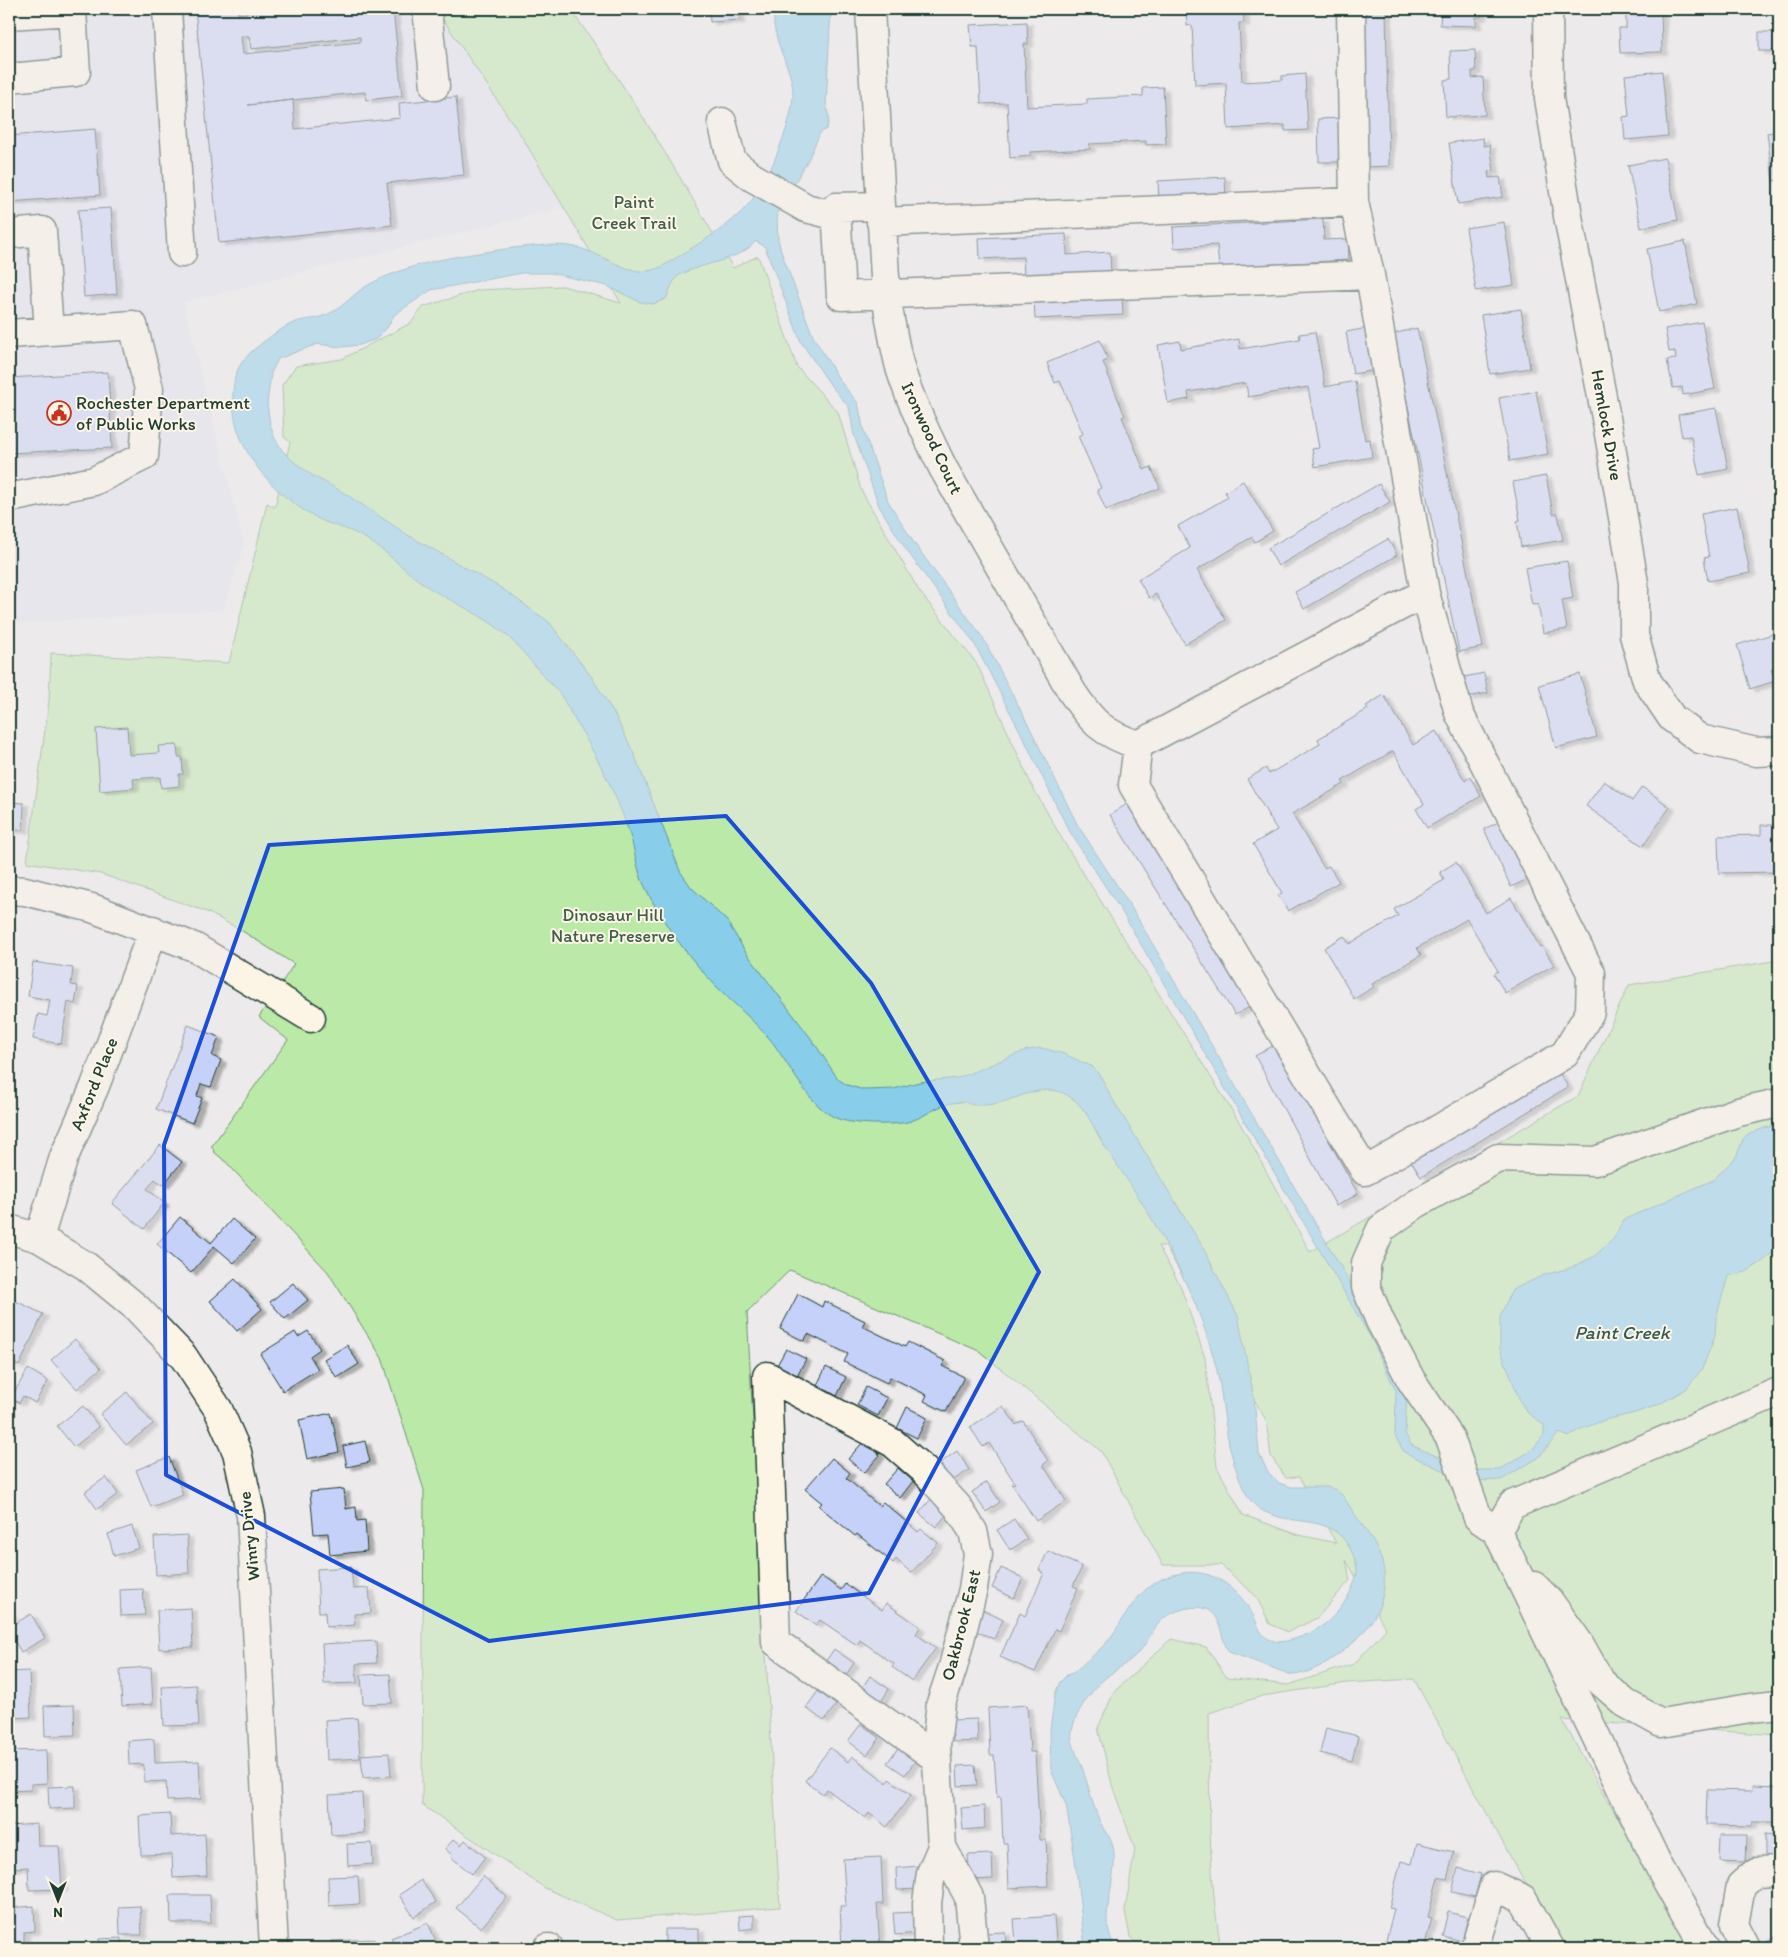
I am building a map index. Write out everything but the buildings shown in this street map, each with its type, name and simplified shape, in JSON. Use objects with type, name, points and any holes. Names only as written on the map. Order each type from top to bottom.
[{"type":"street","points":[[167,9],[182,253]]},
{"type":"street","points":[[427,9],[435,86]]},
{"type":"street","name":"Ironwood Court","points":[[870,9],[886,295],[901,372],[926,434],[943,468],[1072,692],[1089,717],[1103,730],[1138,745]]},
{"type":"street","points":[[1351,9],[1354,202],[1370,275],[1425,593],[1459,713],[1591,973],[1590,1012],[1565,1054],[1365,1171],[1133,785],[1138,745],[1425,593]]},
{"type":"street","name":"Hemlock Drive","points":[[1548,9],[1549,98],[1568,216],[1609,434],[1634,583],[1634,635],[1647,681],[1672,718],[1700,739],[1756,752],[1779,751]]},
{"type":"street","points":[[9,16],[72,10],[76,72],[9,78]]},
{"type":"street","points":[[722,122],[732,161],[752,177],[806,208],[836,216]]},
{"type":"street","points":[[1354,202],[881,214],[836,207],[841,296],[1370,275]]},
{"type":"street","points":[[9,234],[42,231],[49,331]]},
{"type":"street","points":[[9,334],[133,325],[149,389],[144,456],[94,481],[9,498]]},
{"type":"street","points":[[9,890],[92,908],[194,947],[311,1018]]},
{"type":"street","name":"Axford Place","points":[[39,1238],[64,1157],[95,1086],[153,930]]},
{"type":"street","points":[[1705,1948],[1660,1869],[1497,1531],[1478,1518],[1450,1438],[1411,1380],[1380,1321],[1366,1287],[1366,1263],[1380,1229],[1416,1204],[1498,1158],[1595,1161],[1738,1112],[1779,1104]]},
{"type":"street","name":"Winry Drive","points":[[9,1229],[39,1238],[86,1266],[137,1308],[183,1356],[218,1409],[237,1452],[251,1516],[274,1948]]},
{"type":"street","name":"Oakbrook East","points":[[928,1948],[927,1903],[931,1873],[942,1847],[937,1759],[941,1703],[953,1667],[973,1589],[978,1554],[973,1531],[958,1506],[924,1470],[893,1443],[767,1376],[776,1642],[937,1759]]},
{"type":"street","points":[[1497,1531],[1512,1505],[1776,1393]]},
{"type":"street","points":[[1512,1564],[1549,1601],[1579,1643],[1602,1682],[1625,1703],[1661,1723],[1779,1705]]},
{"type":"street","points":[[942,1847],[969,1897],[974,1948]]},
{"type":"street","points":[[1746,1948],[1734,1925],[1742,1885],[1756,1872],[1779,1871]]},
{"type":"street","points":[[1475,1948],[1494,1886],[1522,1899],[1550,1948]]},
{"type":"highlighted area","points":[[726,816],[871,983],[1039,1272],[869,1593],[489,1641],[166,1475],[164,1145],[269,845]]},
{"type":"shaded area","points":[[9,9],[436,9],[522,137],[564,207],[183,302],[244,545],[223,610],[9,624]]},
{"type":"green space","points":[[436,9],[570,9],[675,169],[733,268],[758,256],[797,367],[838,412],[861,490],[919,591],[977,664],[1032,786],[1065,844],[1241,1125],[1310,1252],[1578,1096],[1629,985],[1779,960],[1779,1735],[1562,1720],[1692,1948],[1560,1948],[1414,1679],[1347,1683],[1262,1696],[1209,1713],[1211,1860],[1221,1948],[1142,1948],[1130,1937],[1125,1911],[1135,1849],[1113,1788],[1098,1728],[1114,1692],[1171,1639],[1206,1647],[1227,1678],[1288,1685],[1354,1664],[1386,1629],[1346,1560],[1350,1580],[1317,1618],[1288,1632],[1270,1624],[1256,1596],[1221,1565],[1163,1565],[1101,1451],[979,1351],[790,1270],[747,1312],[780,1907],[617,1920],[545,1888],[422,1805],[424,1490],[382,1358],[328,1272],[211,1147],[288,1040],[259,1017],[294,964],[239,929],[207,912],[101,874],[27,862],[49,701],[51,653],[229,663],[267,503],[275,507],[290,442],[284,437],[282,385],[296,366],[342,359],[411,323],[423,307],[479,290],[563,286],[621,303],[522,137]],"holes":[[[1158,1246],[1165,1246],[1266,1420],[1271,1456],[1286,1478],[1299,1477],[1336,1543],[1299,1535],[1243,1515],[1217,1467],[1205,1358],[1180,1285]]]},
{"type":"water","name":"Paint Creek","points":[[774,9],[831,9],[826,104],[829,118],[827,128],[820,133],[808,160],[778,211],[777,222],[778,239],[782,254],[813,336],[840,381],[858,403],[864,432],[888,501],[914,543],[983,638],[1077,824],[1131,907],[1380,1334],[1407,1389],[1405,1433],[1411,1445],[1476,1470],[1499,1470],[1532,1450],[1544,1435],[1544,1425],[1528,1413],[1521,1403],[1500,1349],[1500,1317],[1512,1290],[1544,1275],[1570,1268],[1595,1256],[1614,1238],[1623,1220],[1713,1180],[1736,1157],[1743,1139],[1764,1128],[1779,1125],[1779,1247],[1762,1262],[1746,1272],[1728,1276],[1716,1318],[1715,1336],[1702,1369],[1686,1389],[1658,1405],[1605,1420],[1581,1429],[1569,1437],[1559,1433],[1538,1458],[1501,1480],[1474,1481],[1437,1468],[1404,1452],[1395,1436],[1396,1391],[1371,1338],[1122,912],[1068,829],[974,643],[905,548],[879,506],[854,435],[849,407],[832,387],[801,342],[765,247],[756,241],[733,257],[679,275],[673,282],[666,299],[653,304],[640,302],[607,286],[551,273],[522,273],[431,290],[394,315],[387,328],[376,339],[360,345],[341,347],[317,344],[278,359],[271,373],[267,404],[274,437],[282,450],[313,476],[341,491],[408,535],[501,588],[549,622],[591,676],[615,715],[635,756],[680,871],[691,887],[727,921],[745,951],[813,1041],[838,1079],[847,1085],[864,1090],[894,1089],[919,1082],[958,1078],[1027,1050],[1042,1048],[1064,1054],[1093,1067],[1101,1077],[1110,1095],[1202,1246],[1238,1316],[1254,1398],[1259,1454],[1268,1472],[1279,1483],[1291,1487],[1328,1487],[1336,1490],[1343,1496],[1378,1551],[1383,1565],[1384,1580],[1383,1594],[1379,1607],[1372,1620],[1354,1642],[1319,1667],[1292,1675],[1229,1652],[1214,1615],[1203,1608],[1188,1608],[1164,1618],[1139,1652],[1103,1680],[1084,1703],[1076,1717],[1072,1731],[1072,1740],[1096,1813],[1111,1840],[1113,1849],[1114,1868],[1107,1919],[1108,1931],[1115,1948],[1085,1948],[1075,1859],[1066,1805],[1051,1770],[1050,1730],[1055,1694],[1060,1682],[1067,1675],[1073,1673],[1107,1642],[1129,1609],[1145,1590],[1167,1577],[1182,1573],[1194,1572],[1205,1574],[1225,1583],[1234,1590],[1248,1607],[1260,1631],[1267,1638],[1282,1642],[1309,1633],[1332,1618],[1344,1603],[1355,1582],[1357,1575],[1356,1565],[1346,1543],[1337,1533],[1327,1527],[1315,1523],[1278,1517],[1258,1508],[1248,1497],[1230,1450],[1217,1372],[1209,1341],[1196,1305],[1147,1211],[1081,1106],[1069,1096],[1058,1091],[1048,1090],[1037,1091],[993,1104],[952,1103],[904,1123],[874,1124],[836,1118],[816,1104],[769,1038],[695,963],[659,913],[642,880],[628,829],[611,787],[590,746],[558,692],[515,644],[494,625],[429,587],[356,533],[319,519],[288,499],[273,486],[250,456],[241,439],[236,421],[233,403],[234,382],[239,367],[250,353],[285,327],[299,321],[327,315],[363,288],[397,272],[411,267],[471,254],[543,245],[576,247],[622,266],[639,271],[647,271],[668,263],[730,222],[742,212],[761,187],[777,154],[791,111],[792,81],[776,34]]},
{"type":"place","name":"Rochester Department of Public Works","points":[[59,413]]},
{"type":"park label","name":"Paint Creek Trail","points":[[634,212]]},
{"type":"park label","name":"Dinosaur Hill Nature Preserve","points":[[613,925]]}]
